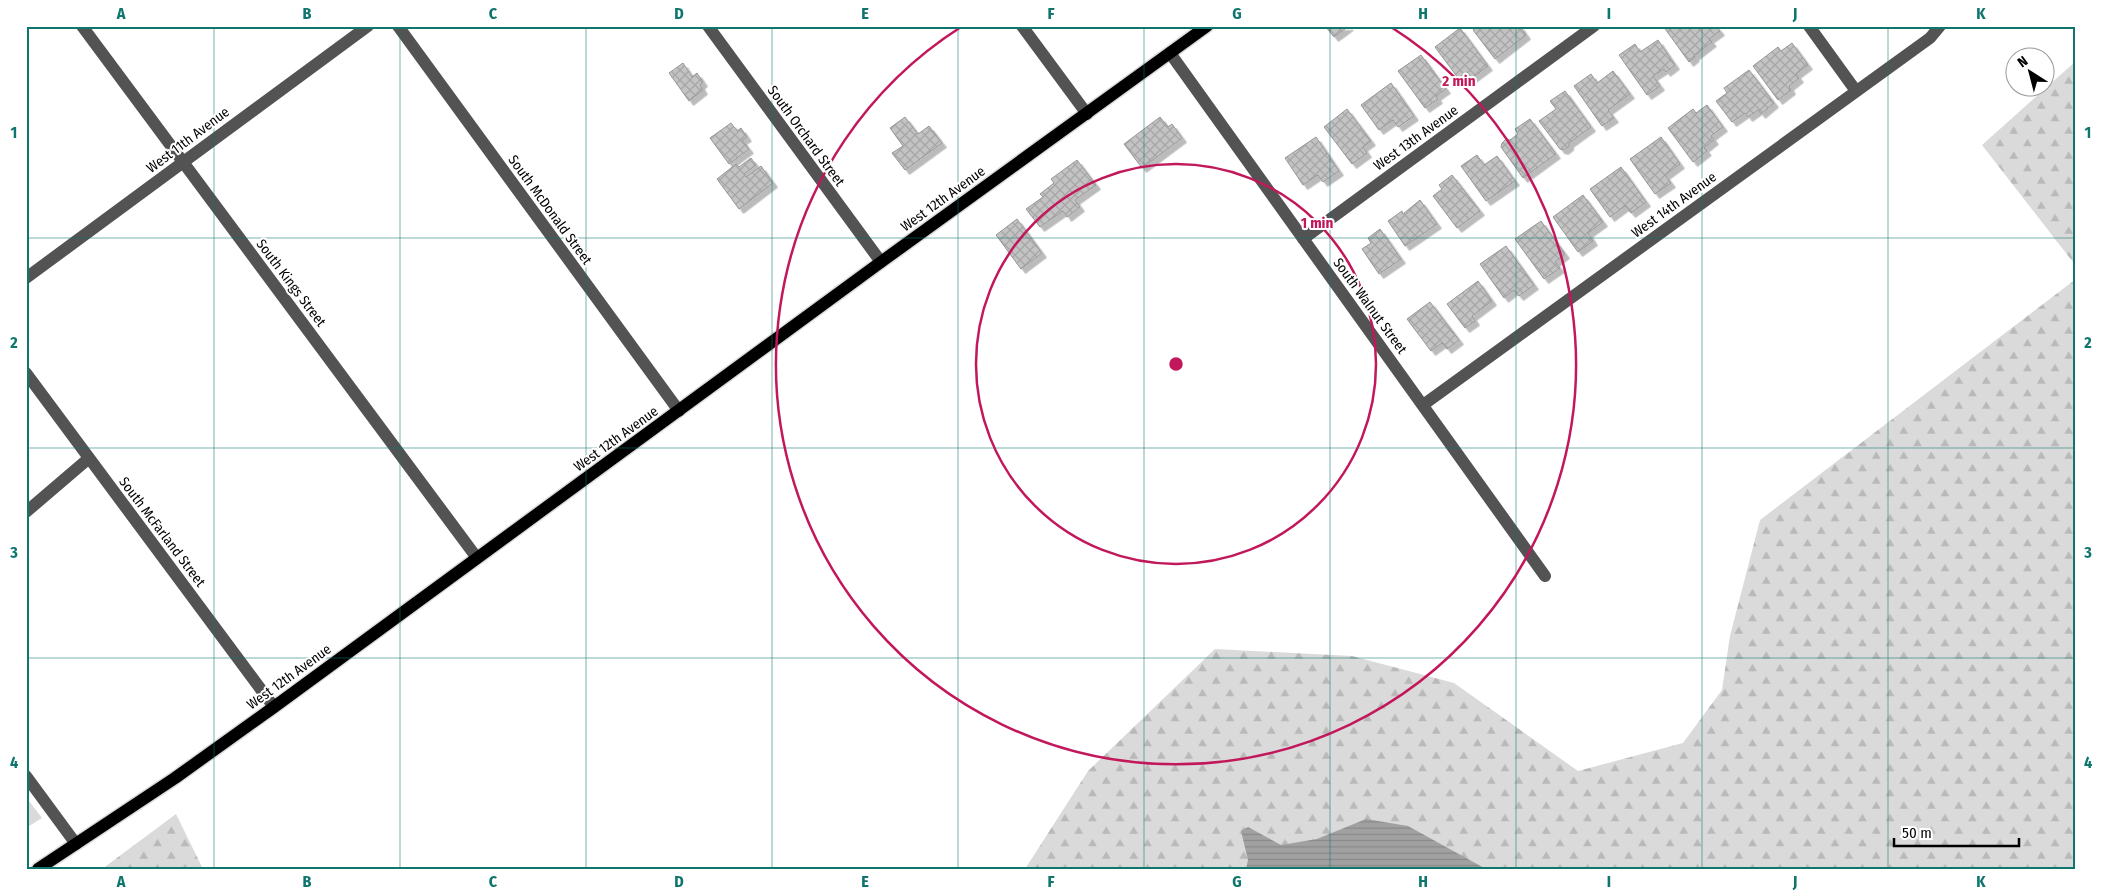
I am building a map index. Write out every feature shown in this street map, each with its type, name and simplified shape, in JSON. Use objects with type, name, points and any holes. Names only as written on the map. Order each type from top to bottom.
[{"type":"main road","name":"West 12th Avenue","points":[[38,869],[175,778],[274,707],[881,262],[1207,26]]},
{"type":"street","name":"South Kings Street","points":[[82,26],[477,558]]},
{"type":"street","name":"West 11th Avenue","points":[[26,278],[368,26]]},
{"type":"street","name":"South McDonald Street","points":[[398,26],[679,411]]},
{"type":"street","name":"South Orchard Street","points":[[708,26],[881,262]]},
{"type":"street","points":[[1022,26],[1087,114]]},
{"type":"street","name":"West 13th Avenue","points":[[1303,239],[1594,26]]},
{"type":"street","points":[[1809,26],[1856,91]]},
{"type":"street","name":"West 14th Avenue","points":[[1423,405],[1930,38],[1940,26]]},
{"type":"street","name":"South Walnut Street","points":[[1170,53],[1545,576]]},
{"type":"street","name":"South McFarland Street","points":[[26,373],[274,707]]},
{"type":"street","points":[[26,512],[88,459]]},
{"type":"street","points":[[26,776],[76,844]]},
{"type":"green space","points":[[2076,61],[2076,266],[1982,145],[2035,98],[2054,98],[2054,81]]},
{"type":"green space","points":[[2076,279],[2076,869],[1025,869],[1088,771],[1215,649],[1352,656],[1454,683],[1578,771],[1683,743],[1722,690],[1730,636],[1760,520]]},
{"type":"green space","points":[[26,797],[42,818],[26,828]]},
{"type":"green space","points":[[176,814],[203,869],[102,869]]},
{"type":"shaded area","points":[[1366,819],[1408,826],[1486,869],[1246,869],[1248,860],[1241,831],[1248,827],[1281,845],[1317,839]]},
{"type":"building","points":[[1325,26],[1349,26],[1334,37]]},
{"type":"building","points":[[1479,26],[1520,26],[1526,35],[1495,59],[1473,30]]},
{"type":"building","points":[[1663,26],[1716,26],[1720,31],[1709,39],[1712,42],[1689,62]]},
{"type":"building","points":[[1460,28],[1488,66],[1472,78],[1467,72],[1458,78],[1435,47]]},
{"type":"building","points":[[1658,40],[1675,65],[1666,72],[1664,69],[1653,76],[1660,86],[1647,95],[1619,55],[1635,44],[1640,52]]},
{"type":"building","points":[[1792,43],[1808,65],[1796,74],[1799,78],[1789,86],[1791,90],[1778,100],[1753,66],[1778,47],[1781,51]]},
{"type":"building","points":[[1421,55],[1446,89],[1436,96],[1438,99],[1425,108],[1398,71]]},
{"type":"building","points":[[683,63],[692,77],[697,73],[703,82],[700,85],[703,90],[689,101],[669,73]]},
{"type":"building","points":[[1749,70],[1774,103],[1761,114],[1758,110],[1748,117],[1745,113],[1732,122],[1716,101],[1727,93],[1724,88]]},
{"type":"building","points":[[1613,71],[1630,94],[1608,110],[1614,118],[1602,126],[1574,86],[1591,74],[1597,83]]},
{"type":"building","points":[[1391,83],[1414,116],[1398,127],[1393,120],[1379,130],[1361,105]]},
{"type":"building","points":[[1565,91],[1591,127],[1569,143],[1569,146],[1564,150],[1560,149],[1539,121],[1556,109],[1550,101]]},
{"type":"building","points":[[1707,105],[1723,127],[1711,136],[1714,140],[1704,148],[1707,151],[1693,162],[1668,128],[1693,109],[1696,113]]},
{"type":"building","points":[[1347,109],[1371,141],[1363,147],[1367,153],[1352,164],[1324,127]]},
{"type":"building","points":[[905,117],[918,134],[929,126],[942,143],[905,170],[892,153],[903,146],[890,128]]},
{"type":"building","points":[[1160,117],[1168,127],[1172,124],[1182,138],[1142,168],[1124,144]]},
{"type":"building","points":[[1530,119],[1556,154],[1523,178],[1501,147],[1506,139],[1510,140],[1518,134],[1515,129]]},
{"type":"building","points":[[731,123],[737,131],[741,128],[747,137],[742,140],[749,149],[729,164],[710,138]]},
{"type":"building","points":[[1316,137],[1339,171],[1323,182],[1318,175],[1303,185],[1285,158]]},
{"type":"building","points":[[1661,137],[1680,164],[1665,175],[1671,183],[1655,194],[1630,159]]},
{"type":"building","points":[[1477,155],[1484,165],[1497,156],[1515,181],[1486,201],[1461,166]]},
{"type":"building","points":[[751,158],[756,165],[744,174],[746,177],[761,166],[773,183],[739,209],[717,179],[736,164],[739,167]]},
{"type":"building","points":[[1077,160],[1096,185],[1075,200],[1080,207],[1067,217],[1063,211],[1040,227],[1026,209],[1043,197],[1040,194],[1054,183],[1051,179]]},
{"type":"building","points":[[1621,167],[1646,202],[1631,213],[1625,206],[1610,217],[1590,189]]},
{"type":"building","points":[[1452,175],[1480,211],[1457,228],[1433,196],[1442,189],[1439,185]]},
{"type":"building","points":[[1583,195],[1603,222],[1588,233],[1593,241],[1578,252],[1553,217]]},
{"type":"building","points":[[1420,200],[1437,224],[1405,246],[1388,221],[1402,211],[1403,214]]},
{"type":"building","points":[[1017,219],[1042,253],[1021,269],[996,235]]},
{"type":"building","points":[[1541,221],[1565,254],[1555,262],[1560,268],[1544,279],[1515,239]]},
{"type":"building","points":[[1380,229],[1401,259],[1379,274],[1362,249],[1371,243],[1368,238]]},
{"type":"building","points":[[1506,246],[1534,285],[1519,296],[1514,290],[1504,298],[1480,264]]},
{"type":"building","points":[[1478,281],[1492,301],[1472,316],[1475,321],[1465,328],[1447,304]]},
{"type":"building","points":[[1430,302],[1459,340],[1447,349],[1442,343],[1431,351],[1407,319]]}]
